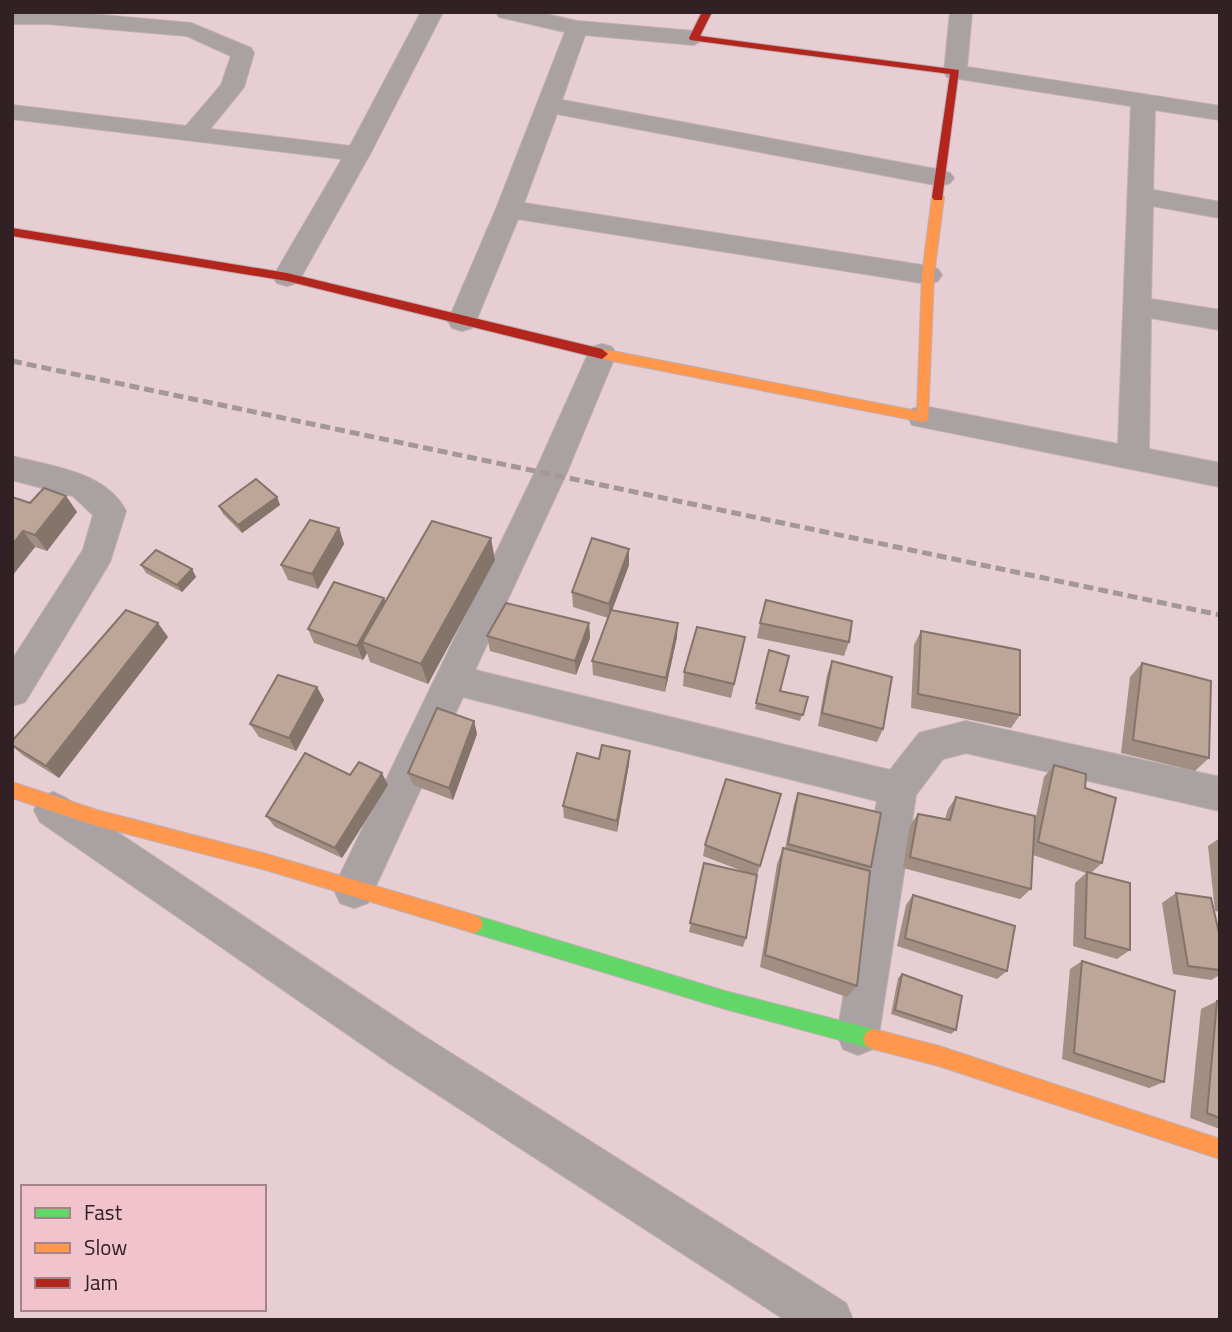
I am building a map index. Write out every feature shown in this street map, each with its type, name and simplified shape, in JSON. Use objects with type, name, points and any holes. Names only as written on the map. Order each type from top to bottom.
[{"type":"street","points":[[191,30],[208,12]]},
{"type":"street","points":[[287,277],[358,154],[432,12]]},
{"type":"street","points":[[508,12],[577,28],[694,38],[955,72],[1220,113]]},
{"type":"street","points":[[694,38],[707,12]]},
{"type":"street","points":[[923,417],[928,275],[961,12]]},
{"type":"street","points":[[18,16],[191,30],[243,53],[232,87],[194,132]]},
{"type":"street","points":[[462,321],[509,209],[577,28]]},
{"type":"street","points":[[1133,458],[1143,100]]},
{"type":"street","points":[[548,105],[941,178]]},
{"type":"street","points":[[12,112],[358,154]]},
{"type":"street","points":[[1140,196],[1220,210]]},
{"type":"street","points":[[509,209],[928,275]]},
{"type":"street","points":[[12,232],[287,277],[602,354],[1220,475]]},
{"type":"street","points":[[1137,306],[1220,320]]},
{"type":"street","points":[[354,889],[551,472],[602,354]]},
{"type":"street","points":[[12,468],[83,486],[110,511],[98,553],[12,691]]},
{"type":"street","points":[[454,680],[898,789]]},
{"type":"street","points":[[858,1034],[898,789],[932,745],[966,737],[1220,794]]},
{"type":"street","points":[[22,793],[97,818],[354,889],[725,1000],[939,1056],[1220,1149]]},
{"type":"street","points":[[22,793],[404,1048],[829,1320]]},
{"type":"building","points":[[256,479],[277,497],[238,525],[219,506]]},
{"type":"building","points":[[44,488],[66,496],[35,535],[23,531],[12,545],[12,497],[30,503]]},
{"type":"building","points":[[310,520],[339,528],[312,574],[281,565]]},
{"type":"building","points":[[432,521],[491,538],[421,664],[362,642]]},
{"type":"building","points":[[592,538],[629,549],[609,604],[572,592]]},
{"type":"building","points":[[156,550],[192,569],[177,585],[141,565]]},
{"type":"building","points":[[334,582],[384,598],[357,646],[308,629]]},
{"type":"building","points":[[766,600],[852,621],[849,642],[760,623]]},
{"type":"building","points":[[506,603],[589,623],[575,661],[487,636]]},
{"type":"building","points":[[126,610],[158,623],[46,766],[12,745],[12,741]]},
{"type":"building","points":[[611,610],[678,623],[666,678],[592,661]]},
{"type":"building","points":[[697,627],[745,637],[734,684],[684,672]]},
{"type":"building","points":[[921,631],[1020,650],[1020,715],[918,694]]},
{"type":"building","points":[[769,650],[789,656],[780,691],[808,697],[803,715],[756,703]]},
{"type":"building","points":[[832,661],[892,677],[883,729],[822,713]]},
{"type":"building","points":[[1142,663],[1211,681],[1209,758],[1133,740]]},
{"type":"building","points":[[278,675],[317,687],[289,738],[250,724]]},
{"type":"building","points":[[437,708],[474,721],[449,788],[408,773]]},
{"type":"building","points":[[602,745],[630,751],[617,821],[563,806],[577,753],[599,759]]},
{"type":"building","points":[[305,753],[350,775],[359,762],[382,773],[335,848],[266,816]]},
{"type":"building","points":[[1054,765],[1086,774],[1085,788],[1116,798],[1102,863],[1038,842]]},
{"type":"building","points":[[726,779],[781,794],[760,866],[705,845]]},
{"type":"building","points":[[798,793],[881,813],[871,867],[788,844]]},
{"type":"building","points":[[956,797],[1035,816],[1031,889],[910,857],[918,814],[950,820]]},
{"type":"building","points":[[783,848],[870,871],[857,986],[765,955]]},
{"type":"building","points":[[704,863],[757,875],[746,938],[690,923]]},
{"type":"building","points":[[1087,872],[1130,883],[1130,950],[1085,938]]},
{"type":"building","points":[[1176,893],[1211,898],[1220,937],[1220,970],[1188,966]]},
{"type":"building","points":[[913,895],[1015,926],[1007,971],[905,938]]},
{"type":"building","points":[[1082,961],[1175,991],[1164,1082],[1074,1053]]},
{"type":"building","points":[[902,974],[962,996],[956,1030],[895,1010]]},
{"type":"building","points":[[1217,1001],[1220,1002],[1220,1118],[1207,1113]]},
{"type":"railway","points":[[12,361],[1220,615]]},
{"type":"traffic: fast","points":[[474,924],[725,1000],[873,1039]]},
{"type":"traffic: slow","points":[[602,354],[923,417],[928,275],[938,197]]},
{"type":"traffic: slow","points":[[12,790],[97,818],[266,862],[474,924]]},
{"type":"traffic: slow","points":[[873,1039],[939,1056],[1220,1149]]},
{"type":"traffic: jam","points":[[707,12],[694,38],[955,72],[938,197]]},
{"type":"traffic: jam","points":[[12,232],[287,277],[602,354]]}]
